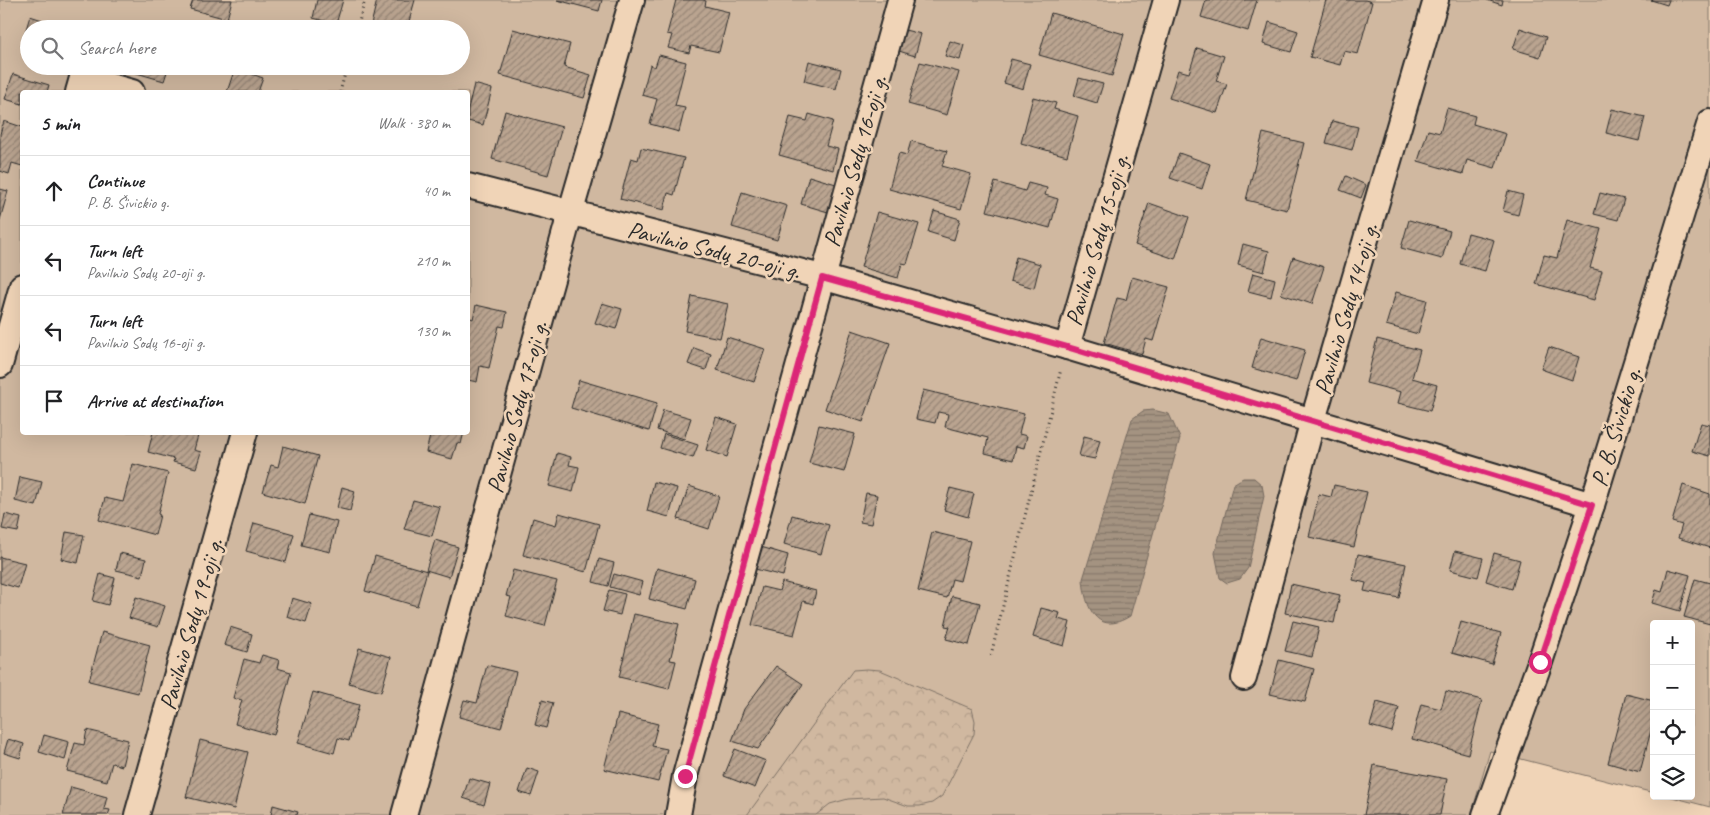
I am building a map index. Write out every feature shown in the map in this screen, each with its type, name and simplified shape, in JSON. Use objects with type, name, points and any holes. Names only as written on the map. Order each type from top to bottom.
[{"type":"street","name":"Pavilnio Sodų 17-oji g.","points":[[404,815],[570,214],[632,0]]},
{"type":"street","name":"Pavilnio Sodų 16-oji g.","points":[[678,815],[685,776],[900,0]]},
{"type":"street","name":"Pavilnio Sodų 15-oji g.","points":[[1067,347],[1166,0]]},
{"type":"street","name":"Pavilnio Sodų 14-oji g.","points":[[1244,678],[1313,420],[1436,0]]},
{"type":"street","points":[[79,90],[82,78],[125,90]]},
{"type":"street","name":"P. B. Šivickio g.","points":[[1485,815],[1540,662],[1592,505],[1710,122]]},
{"type":"street","name":"Pavilnio Sodų 20-oji g.","points":[[470,187],[822,278],[1067,347],[1592,505]]},
{"type":"street","points":[[0,365],[20,293]]},
{"type":"street","name":"Pavilnio Sodų 19-oji g.","points":[[137,815],[243,435]]},
{"type":"path","points":[[359,20],[365,0]]},
{"type":"path","points":[[341,90],[345,75]]},
{"type":"path","name":"Pavilnio Sodų 15-oji g.","points":[[991,655],[1067,347]]},
{"type":"green space","points":[[0,0],[1710,0],[1710,807],[1683,800],[1695,800],[1695,620],[1650,620],[1650,792],[1490,751],[1471,815],[0,815]]},
{"type":"green space","points":[[853,670],[880,670],[972,709],[975,721],[974,734],[942,796],[932,803],[920,806],[908,806],[883,797],[848,799],[830,804],[816,815],[747,815]]},
{"type":"shaded area","points":[[1153,410],[1169,414],[1180,438],[1130,616],[1119,622],[1109,623],[1101,621],[1090,609],[1083,579],[1132,419],[1143,411]]},
{"type":"shaded area","points":[[1243,478],[1254,478],[1262,485],[1264,496],[1248,568],[1240,579],[1227,583],[1220,578],[1215,553],[1233,484]]},
{"type":"building","points":[[193,0],[232,0],[227,19],[190,9]]},
{"type":"building","points":[[317,0],[343,0],[337,20],[313,18]]},
{"type":"building","points":[[377,0],[415,0],[409,20],[372,20]]},
{"type":"building","points":[[557,0],[602,0],[599,11]]},
{"type":"building","points":[[676,0],[703,0],[706,1],[705,6],[729,12],[719,52],[691,46],[689,53],[668,48],[672,35],[667,34]]},
{"type":"building","points":[[1206,0],[1257,0],[1248,31],[1201,17]]},
{"type":"building","points":[[1326,0],[1365,0],[1372,2],[1358,54],[1344,51],[1340,65],[1310,57]]},
{"type":"building","points":[[1487,0],[1503,0],[1502,5]]},
{"type":"building","points":[[1651,0],[1669,0],[1667,5]]},
{"type":"building","points":[[1051,13],[1124,34],[1112,76],[1039,55]]},
{"type":"building","points":[[30,16],[42,20],[29,20]]},
{"type":"building","points":[[1269,22],[1298,31],[1291,52],[1263,44]]},
{"type":"building","points":[[1520,28],[1546,37],[1540,57],[1513,49]]},
{"type":"building","points":[[513,29],[570,44],[564,67],[591,75],[584,98],[500,75]]},
{"type":"building","points":[[905,30],[921,34],[915,56],[899,51]]},
{"type":"building","points":[[950,41],[964,45],[960,60],[945,56]]},
{"type":"building","points":[[1197,48],[1224,56],[1216,81],[1227,84],[1217,113],[1169,98],[1178,70],[1189,73]]},
{"type":"building","points":[[659,55],[686,62],[675,106],[685,108],[679,132],[650,124],[657,99],[642,95],[650,65],[655,67]]},
{"type":"building","points":[[1011,59],[1030,64],[1023,89],[1004,83]]},
{"type":"building","points":[[809,61],[841,69],[836,89],[804,81]]},
{"type":"building","points":[[920,62],[959,72],[947,115],[908,104]]},
{"type":"building","points":[[13,74],[49,85],[48,90],[20,90],[20,103],[5,99]]},
{"type":"building","points":[[143,75],[166,75],[164,81]]},
{"type":"building","points":[[233,75],[255,75],[263,78],[259,90],[228,90]]},
{"type":"building","points":[[1079,78],[1103,84],[1097,103],[1074,96]]},
{"type":"building","points":[[474,84],[492,89],[483,125],[470,122],[470,101]]},
{"type":"building","points":[[1033,97],[1056,103],[1054,109],[1078,116],[1067,156],[1021,143]]},
{"type":"building","points":[[1447,108],[1475,116],[1473,124],[1506,134],[1495,168],[1467,160],[1463,174],[1418,161],[1428,130],[1440,133]]},
{"type":"building","points":[[1612,109],[1645,117],[1639,141],[1606,133]]},
{"type":"building","points":[[505,111],[562,127],[548,175],[492,159]]},
{"type":"building","points":[[809,114],[833,121],[826,146],[838,149],[833,170],[779,155],[790,117],[807,121]]},
{"type":"building","points":[[4,121],[20,126],[20,165],[12,163],[9,174],[0,171],[0,134]]},
{"type":"building","points":[[1332,121],[1358,127],[1352,150],[1326,143]]},
{"type":"building","points":[[1263,133],[1304,143],[1287,210],[1246,200]]},
{"type":"building","points":[[911,141],[947,151],[942,166],[971,174],[961,209],[889,189],[899,153],[907,155]]},
{"type":"building","points":[[641,148],[684,158],[674,195],[668,193],[664,210],[620,199],[631,158],[638,160]]},
{"type":"building","points":[[1179,153],[1210,164],[1202,189],[1170,178]]},
{"type":"building","points":[[809,176],[836,184],[828,212],[801,204]]},
{"type":"building","points":[[1346,176],[1366,185],[1361,198],[1340,190]]},
{"type":"building","points":[[995,182],[1025,191],[1028,183],[1047,188],[1045,195],[1058,199],[1050,228],[987,211]]},
{"type":"building","points":[[0,189],[8,191],[0,220]]},
{"type":"building","points":[[1508,191],[1523,195],[1518,215],[1503,211]]},
{"type":"building","points":[[742,192],[787,206],[777,240],[732,227]]},
{"type":"building","points":[[1600,193],[1624,199],[1618,220],[1594,214]]},
{"type":"building","points":[[1149,203],[1189,217],[1175,259],[1135,245]]},
{"type":"building","points":[[934,211],[960,219],[954,240],[928,232]]},
{"type":"building","points":[[877,212],[919,224],[907,264],[902,263],[898,278],[861,267]]},
{"type":"building","points":[[1409,220],[1450,231],[1442,259],[1401,248]]},
{"type":"building","points":[[1567,220],[1601,229],[1590,268],[1602,271],[1594,300],[1536,284],[1544,255],[1557,258]]},
{"type":"building","points":[[1468,233],[1494,240],[1485,271],[1460,264]]},
{"type":"building","points":[[1243,244],[1269,251],[1264,272],[1238,265]]},
{"type":"building","points":[[1016,257],[1040,264],[1034,288],[1010,281]]},
{"type":"building","points":[[1293,257],[1324,267],[1312,304],[1281,294]]},
{"type":"building","points":[[1253,273],[1275,279],[1271,297],[1248,291]]},
{"type":"building","points":[[1132,277],[1169,287],[1153,341],[1146,339],[1142,354],[1104,343],[1117,298],[1126,300]]},
{"type":"building","points":[[1396,292],[1427,300],[1418,334],[1386,325]]},
{"type":"building","points":[[692,296],[728,304],[720,338],[685,331]]},
{"type":"building","points":[[602,303],[622,309],[616,329],[595,323]]},
{"type":"building","points":[[476,305],[507,312],[504,327],[499,326],[489,368],[480,366],[477,382],[470,380],[470,318],[473,319]]},
{"type":"building","points":[[852,330],[890,343],[863,422],[825,409]]},
{"type":"building","points":[[727,337],[765,349],[754,382],[717,370]]},
{"type":"building","points":[[1261,337],[1305,350],[1296,381],[1252,368]]},
{"type":"building","points":[[1377,339],[1420,350],[1412,378],[1437,385],[1430,411],[1398,403],[1401,392],[1366,383]]},
{"type":"building","points":[[1549,347],[1579,357],[1572,380],[1541,369]]},
{"type":"building","points":[[694,348],[711,354],[706,370],[688,364]]},
{"type":"building","points":[[579,380],[657,403],[649,431],[571,408]]},
{"type":"building","points":[[923,390],[1024,414],[1019,434],[1027,436],[1024,448],[1016,446],[1013,460],[985,453],[988,438],[945,427],[948,414],[938,412],[935,423],[916,419]]},
{"type":"building","points":[[663,410],[691,418],[684,439],[657,430]]},
{"type":"building","points":[[716,417],[737,424],[727,457],[706,450]]},
{"type":"building","points":[[1701,423],[1710,425],[1710,456],[1692,451]]},
{"type":"building","points":[[819,425],[855,434],[844,472],[809,463]]},
{"type":"building","points":[[664,434],[698,445],[693,458],[660,448]]},
{"type":"building","points":[[152,435],[198,435],[194,450],[201,452],[196,468],[173,462],[174,459],[148,452]]},
{"type":"building","points":[[430,435],[463,435],[461,444],[457,443],[452,459],[426,452]]},
{"type":"building","points":[[1084,436],[1100,440],[1095,459],[1079,456]]},
{"type":"building","points":[[283,446],[318,456],[305,504],[263,492],[271,465],[278,467]]},
{"type":"building","points":[[557,453],[571,457],[569,465],[579,467],[573,492],[549,486]]},
{"type":"building","points":[[133,464],[168,473],[155,535],[99,520],[105,498],[123,502]]},
{"type":"building","points":[[20,477],[42,482],[36,506],[15,501]]},
{"type":"building","points":[[654,482],[677,488],[669,517],[647,511]]},
{"type":"building","points":[[1334,485],[1367,492],[1354,547],[1309,537],[1319,494],[1331,497]]},
{"type":"building","points":[[1683,485],[1710,494],[1710,548],[1678,538],[1682,525],[1672,522]]},
{"type":"building","points":[[689,486],[719,496],[709,529],[678,519]]},
{"type":"building","points":[[342,487],[355,491],[350,511],[337,508]]},
{"type":"building","points":[[950,488],[974,494],[968,517],[944,510]]},
{"type":"building","points":[[866,493],[877,495],[871,524],[860,522]]},
{"type":"building","points":[[413,500],[440,507],[432,536],[404,529]]},
{"type":"building","points":[[559,513],[599,524],[586,572],[523,555],[533,518],[556,525]]},
{"type":"building","points":[[5,514],[21,518],[18,532],[2,529]]},
{"type":"building","points":[[309,515],[337,522],[330,552],[301,545]]},
{"type":"building","points":[[792,515],[829,525],[821,554],[784,544]]},
{"type":"building","points":[[254,523],[294,534],[286,562],[246,551]]},
{"type":"building","points":[[66,532],[84,535],[78,563],[61,559]]},
{"type":"building","points":[[932,532],[970,541],[960,581],[952,579],[947,598],[918,591]]},
{"type":"building","points":[[435,540],[458,547],[449,577],[426,570]]},
{"type":"building","points":[[761,547],[788,555],[783,576],[755,569]]},
{"type":"building","points":[[1455,551],[1483,558],[1478,577],[1450,570]]},
{"type":"building","points":[[120,553],[146,559],[142,576],[116,570]]},
{"type":"building","points":[[1494,553],[1520,560],[1512,589],[1486,581]]},
{"type":"building","points":[[1358,554],[1406,564],[1399,598],[1364,591],[1366,583],[1353,580]]},
{"type":"building","points":[[375,556],[427,571],[417,606],[365,591]]},
{"type":"building","points":[[0,557],[25,563],[18,588],[0,583]]},
{"type":"building","points":[[599,559],[614,563],[608,586],[593,582]]},
{"type":"building","points":[[657,568],[695,579],[687,609],[649,599]]},
{"type":"building","points":[[1668,569],[1690,575],[1680,611],[1652,603],[1656,590],[1662,592]]},
{"type":"building","points":[[513,570],[557,581],[545,626],[506,616],[511,597],[506,596]]},
{"type":"building","points":[[100,574],[115,578],[108,605],[93,601]]},
{"type":"building","points":[[614,574],[643,582],[639,595],[610,587]]},
{"type":"building","points":[[1695,579],[1710,583],[1710,624],[1684,617]]},
{"type":"building","points":[[782,582],[816,591],[813,604],[803,601],[794,635],[752,625],[762,587],[779,591]]},
{"type":"building","points":[[1291,584],[1340,595],[1334,623],[1285,613]]},
{"type":"building","points":[[609,590],[625,594],[620,615],[603,611]]},
{"type":"building","points":[[952,596],[980,603],[969,645],[946,639],[950,627],[945,626]]},
{"type":"building","points":[[136,597],[165,606],[158,627],[129,618]]},
{"type":"building","points":[[292,598],[312,604],[306,623],[287,617]]},
{"type":"building","points":[[1041,608],[1060,613],[1058,619],[1070,622],[1064,646],[1033,637]]},
{"type":"building","points":[[634,614],[679,624],[670,660],[676,661],[669,689],[619,677]]},
{"type":"building","points":[[1293,621],[1319,627],[1312,657],[1285,651]]},
{"type":"building","points":[[1461,622],[1501,633],[1492,664],[1452,653]]},
{"type":"building","points":[[230,627],[252,634],[247,652],[224,645]]},
{"type":"building","points":[[102,632],[150,645],[138,693],[89,681]]},
{"type":"building","points":[[359,648],[391,657],[381,692],[349,683]]},
{"type":"building","points":[[262,655],[279,660],[277,668],[291,672],[274,735],[235,724],[242,700],[233,698],[244,659],[259,663]]},
{"type":"building","points":[[1279,660],[1314,669],[1305,702],[1270,694]]},
{"type":"building","points":[[487,665],[516,672],[501,728],[459,717],[464,700],[477,703]]},
{"type":"building","points":[[776,666],[803,684],[758,749],[732,741],[744,709]]},
{"type":"building","points":[[1446,691],[1482,700],[1468,754],[1412,739],[1421,704],[1441,709]]},
{"type":"building","points":[[313,692],[359,705],[349,741],[338,738],[334,753],[298,743]]},
{"type":"building","points":[[1626,694],[1650,700],[1650,734],[1640,772],[1608,763]]},
{"type":"building","points":[[542,700],[553,703],[546,728],[535,725]]},
{"type":"building","points":[[1377,702],[1399,708],[1392,732],[1370,726]]},
{"type":"building","points":[[618,714],[658,724],[652,746],[667,749],[658,782],[604,769]]},
{"type":"building","points":[[87,730],[128,740],[122,766],[112,763],[107,781],[67,771],[75,743],[84,745]]},
{"type":"building","points":[[44,735],[69,742],[65,760],[39,752]]},
{"type":"building","points":[[8,739],[24,744],[20,758],[4,753]]},
{"type":"building","points":[[200,740],[248,752],[234,809],[186,797]]},
{"type":"building","points":[[735,749],[766,761],[755,788],[724,776]]},
{"type":"building","points":[[1374,765],[1447,779],[1440,815],[1364,815]]},
{"type":"building","points":[[527,768],[539,772],[531,796],[519,792]]},
{"type":"building","points":[[469,778],[490,784],[484,805],[463,798]]},
{"type":"building","points":[[71,787],[107,797],[104,809],[110,810],[108,815],[63,815]]},
{"type":"building","points":[[273,805],[298,812],[297,815],[271,815]]},
{"type":"route","points":[[685,776],[822,278],[1067,347],[1592,505],[1540,662]]}]
